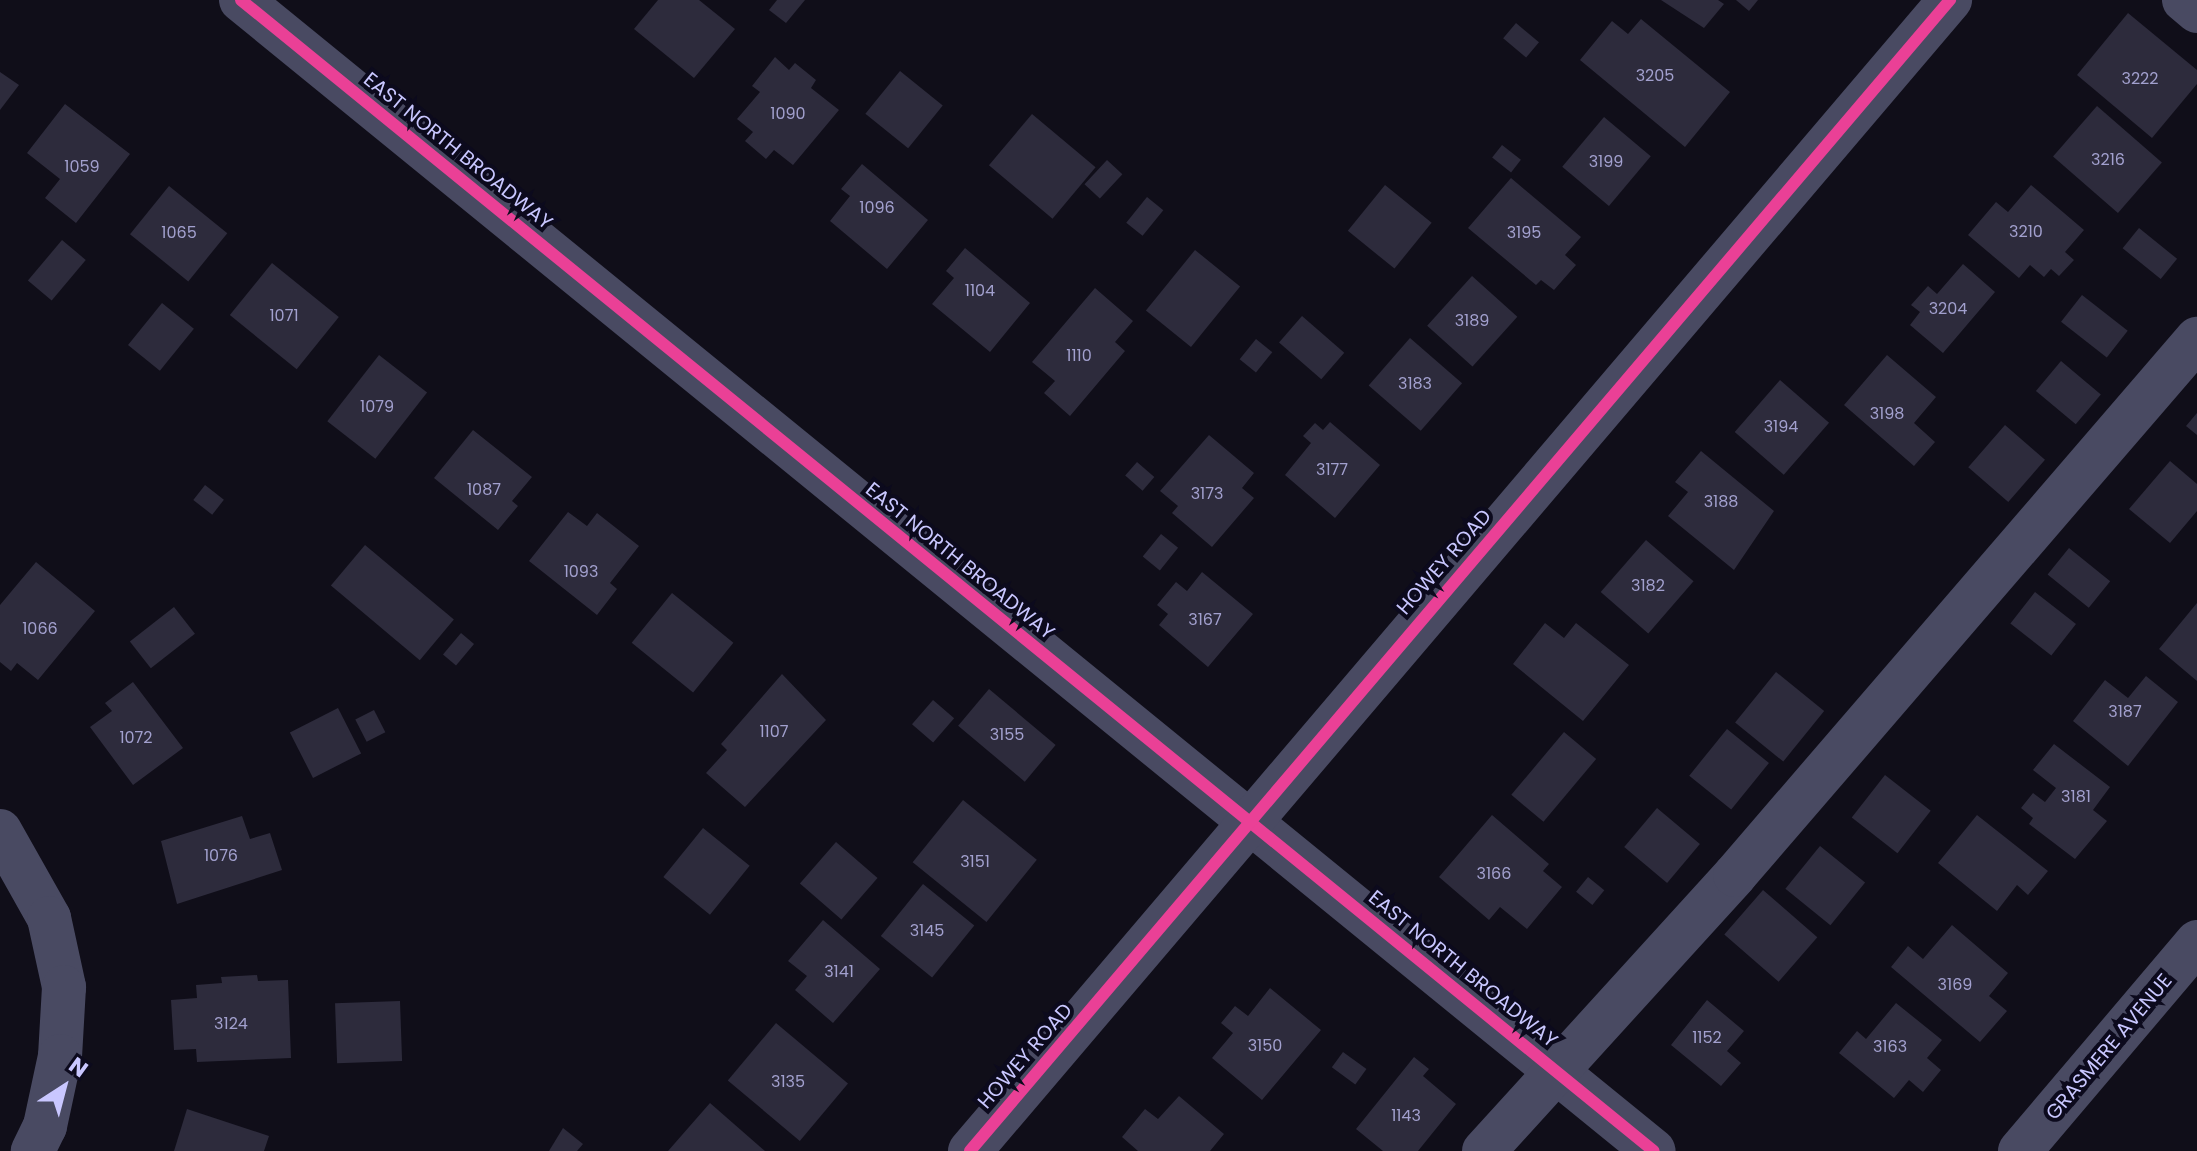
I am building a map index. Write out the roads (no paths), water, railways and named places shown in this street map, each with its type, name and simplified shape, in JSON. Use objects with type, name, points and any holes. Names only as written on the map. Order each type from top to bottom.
[{"type":"street","name":"EAST NORTH BROADWAY","points":[[241,0],[1188,775],[1251,820],[1654,1151]]},
{"type":"street","name":"HOWEY ROAD","points":[[970,1151],[1950,0]]},
{"type":"street","points":[[2184,0],[2197,11]]},
{"type":"street","points":[[1484,1151],[1735,875],[2197,339]]},
{"type":"street","points":[[0,831],[49,918],[64,987],[60,1056],[45,1126],[33,1151]]},
{"type":"street","name":"GRASMERE AVENUE","points":[[2020,1151],[2197,942]]}]
